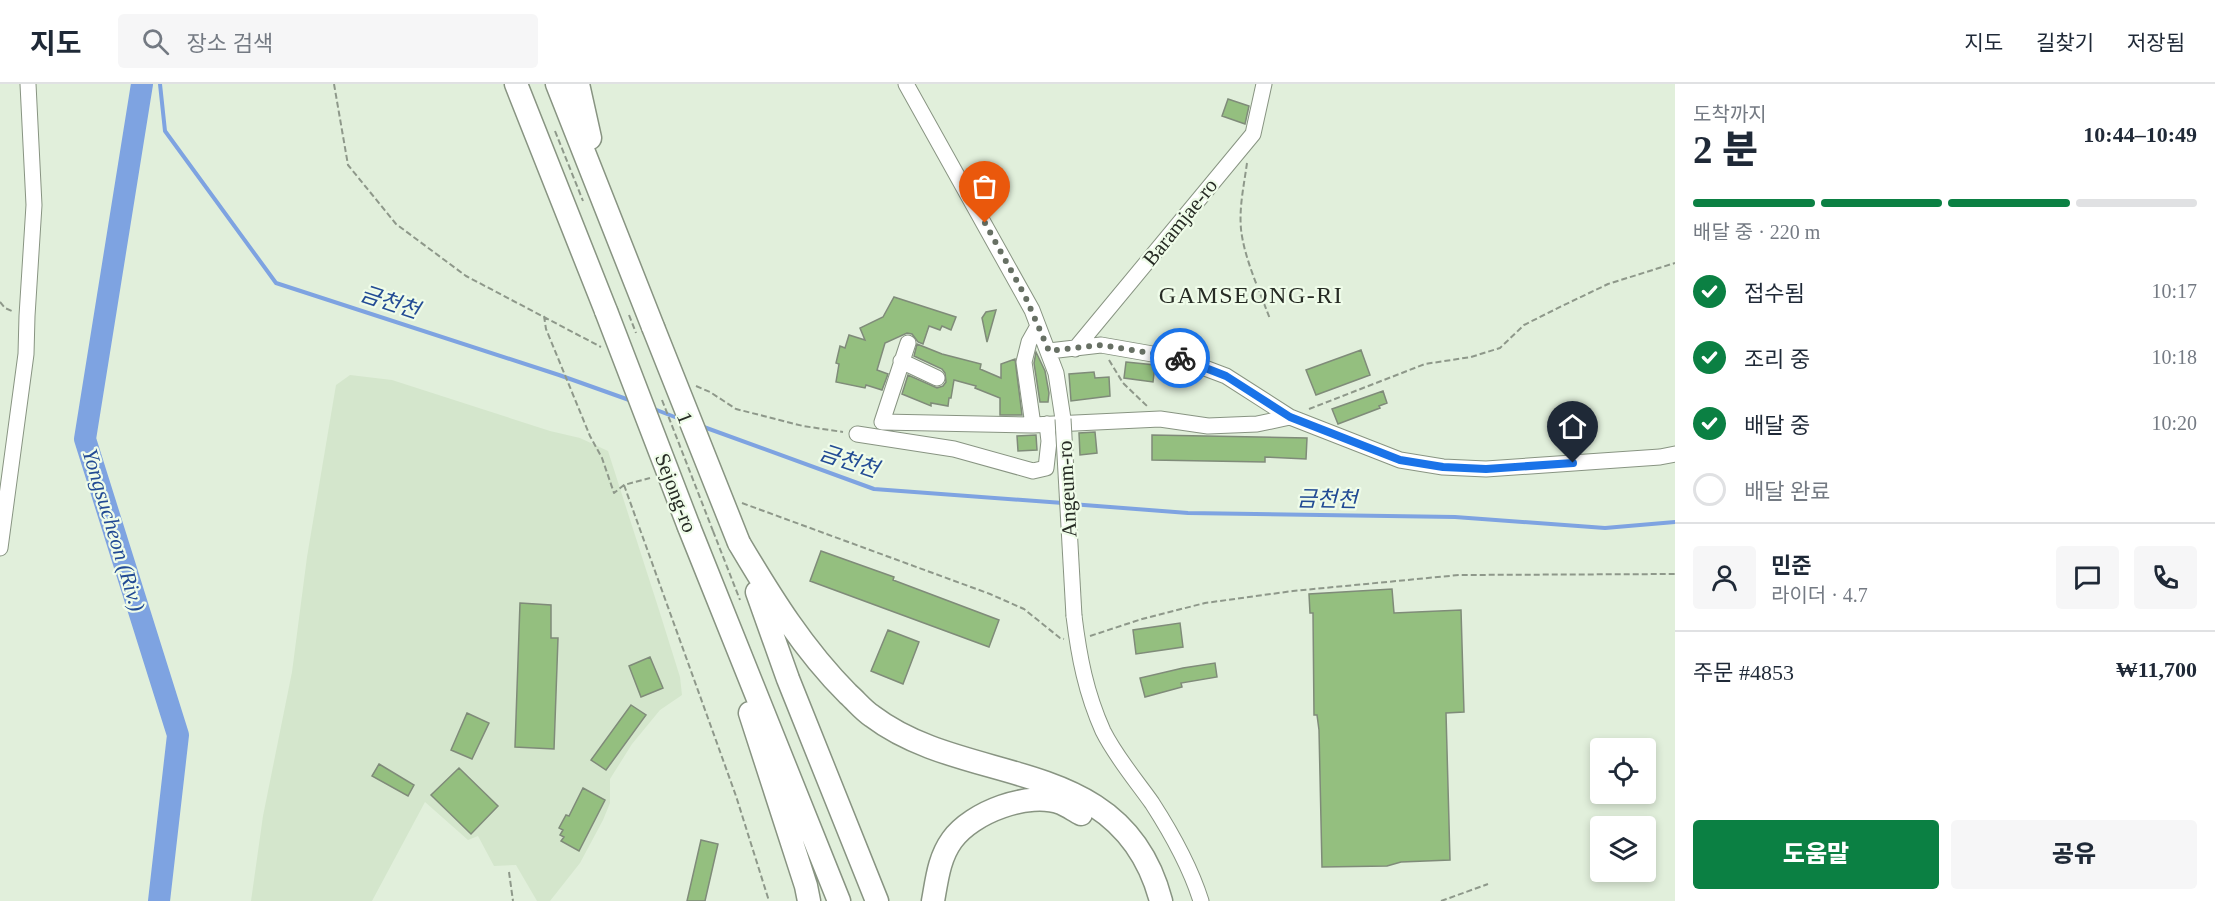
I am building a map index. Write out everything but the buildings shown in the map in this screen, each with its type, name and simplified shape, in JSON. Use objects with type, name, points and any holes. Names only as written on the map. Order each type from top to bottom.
[{"type":"highway","name":"Sejong-ro","points":[[516,84],[617,313],[689,527],[839,901]]},
{"type":"highway","name":"Sejong-ro","points":[[557,84],[606,209],[645,332],[739,543],[788,679],[877,901]]},
{"type":"highway","points":[[578,84],[606,209]]},
{"type":"highway","name":"1","points":[[739,543],[776,605],[803,644],[833,679],[871,716],[905,737],[946,753],[1034,777],[1064,789],[1093,805],[1116,823],[1133,841],[1156,884],[1161,901]]},
{"type":"highway","name":"1","points":[[714,585],[748,709],[806,886],[808,901]]},
{"type":"highway","points":[[933,901],[938,868],[953,839],[991,809],[1039,800],[1060,803],[1107,832],[1123,852],[1148,901]]},
{"type":"street","points":[[0,548],[26,354],[34,205],[28,84]]},
{"type":"street","name":"Angeum-ro","points":[[906,84],[1018,282],[1049,351],[1056,373],[1063,419],[1074,616],[1082,671],[1104,731],[1124,765],[1170,832],[1187,865],[1201,901]]},
{"type":"street","name":"Baramjae-ro","points":[[1075,349],[1252,134],[1264,84]]},
{"type":"street","points":[[857,434],[954,449],[1033,471],[1046,468],[1049,441],[1040,424],[1024,362],[1029,342],[1038,326]]},
{"type":"street","points":[[908,343],[882,422],[1040,424],[1160,418],[1208,426],[1257,424],[1290,417]]},
{"type":"street","points":[[1049,351],[1101,345],[1181,358],[1226,376],[1290,417],[1400,460],[1443,467],[1486,469],[1660,457],[1675,454]]},
{"type":"street","points":[[902,362],[937,378]]},
{"type":"path","points":[[334,84],[348,165],[396,224],[465,276],[600,347]]},
{"type":"path","points":[[1243,146],[1247,160],[1240,209],[1241,231],[1270,319]]},
{"type":"path","points":[[1290,417],[1425,364],[1471,357],[1500,348],[1524,325],[1581,297],[1629,276],[1675,263]]},
{"type":"path","points":[[617,313],[645,332]]},
{"type":"path","points":[[544,316],[546,329],[590,436],[602,458],[614,493],[624,485],[648,477],[657,479]]},
{"type":"path","points":[[1101,345],[1123,383],[1160,418]]},
{"type":"path","points":[[691,383],[736,409],[803,426],[857,434]]},
{"type":"path","name":"1","points":[[658,391],[713,531]]},
{"type":"path","points":[[686,484],[698,488]]},
{"type":"path","points":[[624,485],[736,796],[769,901]]},
{"type":"path","points":[[741,503],[990,594],[1024,609],[1060,638],[1077,639],[1205,603],[1293,591],[1459,575],[1675,574]]},
{"type":"path","points":[[509,872],[513,901]]},
{"type":"path","points":[[1441,901],[1488,884]]},
{"type":"shaded area","points":[[350,375],[392,380],[550,431],[580,438],[608,451],[680,677],[682,695],[660,710],[632,744],[610,779],[610,803],[603,820],[580,863],[550,901],[537,901],[516,865],[494,866],[478,836],[468,840],[425,802],[372,901],[251,901],[263,816],[292,672],[307,557],[336,385]]},
{"type":"waterway","name":"Yongsucheon (Riv.)","points":[[142,84],[85,439],[178,735],[159,901]]},
{"type":"waterway","name":"금천천","points":[[160,84],[165,131],[276,283],[632,401]]},
{"type":"waterway","name":"금천천","points":[[654,409],[680,419]]},
{"type":"waterway","name":"금천천","points":[[701,426],[874,489],[1063,503]]},
{"type":"waterway","name":"금천천","points":[[1071,504],[1188,513],[1455,517],[1605,528],[1675,522]]},
{"type":"way so far","points":[[985,223],[1018,282],[1049,351],[1101,345],[1180,358]]},
{"type":"district","name":"GAMSEONG-RI","points":[[1251,295]]},
{"type":"route","points":[[1180,358],[1226,376],[1290,417],[1400,460],[1443,467],[1486,469],[1573,463]]}]
